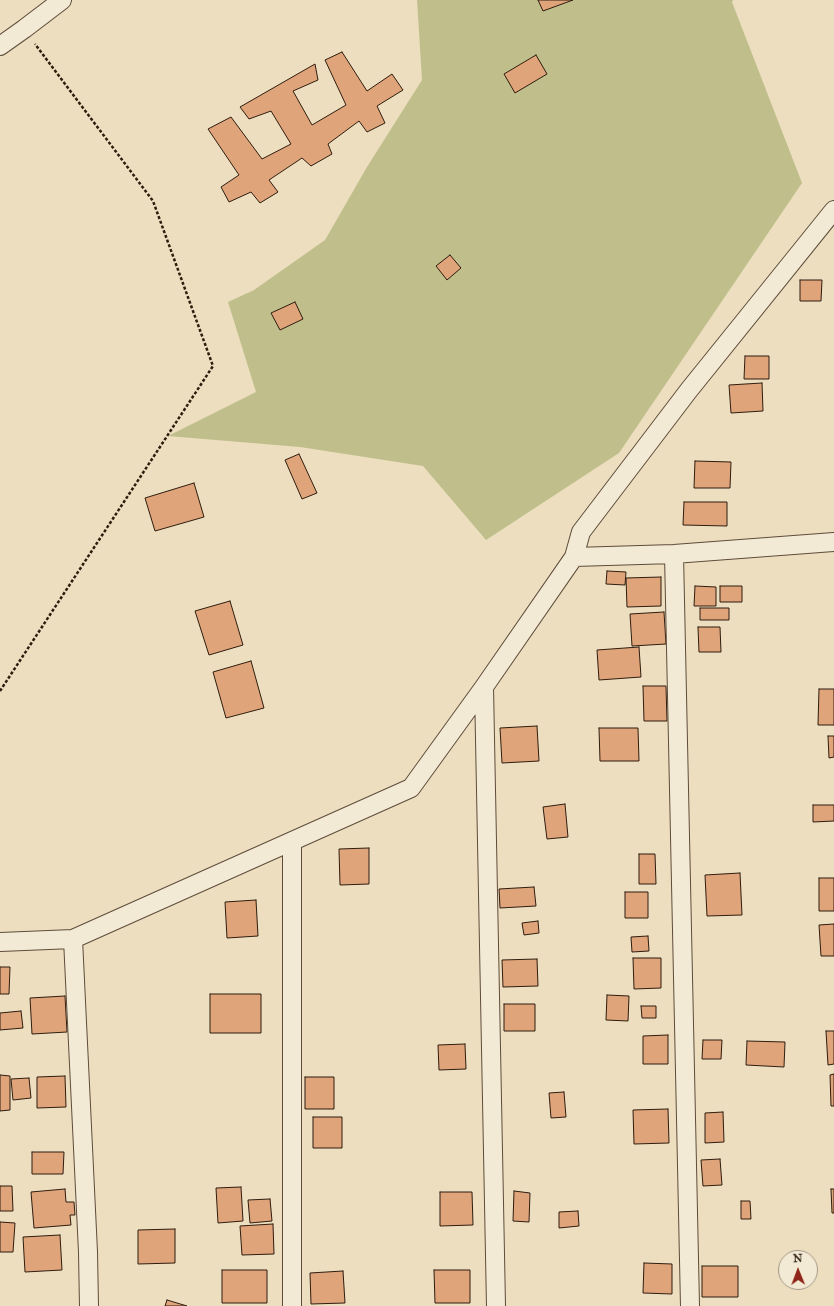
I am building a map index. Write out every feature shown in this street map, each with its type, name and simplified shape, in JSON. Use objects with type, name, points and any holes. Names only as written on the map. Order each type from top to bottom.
[{"type":"street","points":[[0,46],[62,0]]},
{"type":"street","points":[[0,942],[73,939],[411,788],[484,687],[574,557],[581,532],[689,390],[834,210]]},
{"type":"street","points":[[574,557],[674,554],[834,542]]},
{"type":"street","points":[[674,554],[690,1306]]},
{"type":"street","points":[[484,687],[496,1306]]},
{"type":"street","points":[[292,841],[292,1306]]},
{"type":"street","points":[[73,939],[88,1252],[88,1306]]},
{"type":"path","points":[[0,691],[213,366],[153,200],[24,29]]},
{"type":"shaded area","points":[[417,0],[733,0],[732,2],[802,183],[619,453],[486,540],[423,466],[300,447],[168,436],[256,392],[228,302],[254,290],[325,240],[367,167],[422,80]]},
{"type":"building","points":[[538,0],[573,0],[543,11]]},
{"type":"building","points":[[342,52],[367,91],[392,74],[403,90],[377,106],[385,123],[367,132],[359,121],[328,144],[332,154],[311,166],[302,158],[269,180],[278,192],[260,203],[251,192],[229,202],[221,187],[239,175],[208,129],[231,117],[262,159],[291,144],[271,111],[249,119],[240,107],[315,64],[318,80],[293,91],[312,125],[346,105],[325,60]]},
{"type":"building","points":[[536,55],[547,74],[515,93],[504,74]]},
{"type":"building","points":[[450,255],[461,268],[447,280],[436,266]]},
{"type":"building","points":[[800,280],[822,280],[821,301],[800,301]]},
{"type":"building","points":[[295,302],[303,319],[280,330],[271,313]]},
{"type":"building","points":[[745,356],[769,356],[769,379],[744,379]]},
{"type":"building","points":[[762,383],[763,411],[731,413],[729,385]]},
{"type":"building","points":[[299,454],[317,493],[302,499],[285,460]]},
{"type":"building","points":[[695,461],[731,462],[730,488],[694,488]]},
{"type":"building","points":[[194,483],[204,517],[155,531],[145,498]]},
{"type":"building","points":[[684,502],[727,502],[727,526],[683,525]]},
{"type":"building","points":[[607,571],[626,572],[625,585],[606,584]]},
{"type":"building","points":[[661,577],[661,606],[627,607],[626,578]]},
{"type":"building","points":[[695,586],[716,587],[716,606],[694,606]]},
{"type":"building","points":[[720,586],[742,586],[742,602],[720,602]]},
{"type":"building","points":[[230,601],[243,645],[209,655],[195,611]]},
{"type":"building","points":[[700,608],[729,608],[729,620],[700,620]]},
{"type":"building","points":[[664,612],[666,644],[632,646],[630,614]]},
{"type":"building","points":[[698,627],[720,627],[721,652],[699,652]]},
{"type":"building","points":[[639,647],[641,677],[599,680],[597,650]]},
{"type":"building","points":[[251,661],[264,708],[226,718],[213,672]]},
{"type":"building","points":[[643,686],[666,686],[667,721],[644,721]]},
{"type":"building","points":[[819,689],[834,689],[834,725],[818,725]]},
{"type":"building","points":[[537,726],[539,761],[502,763],[500,728]]},
{"type":"building","points":[[599,728],[638,728],[639,761],[600,761]]},
{"type":"building","points":[[828,736],[834,736],[834,757],[829,758]]},
{"type":"building","points":[[565,804],[568,837],[547,839],[543,807]]},
{"type":"building","points":[[813,805],[834,805],[834,821],[813,822]]},
{"type":"building","points":[[369,848],[369,884],[340,885],[339,849]]},
{"type":"building","points":[[639,854],[655,854],[656,884],[639,884]]},
{"type":"building","points":[[740,873],[742,915],[707,916],[705,875]]},
{"type":"building","points":[[819,878],[834,878],[834,911],[819,911]]},
{"type":"building","points":[[534,887],[536,906],[500,908],[499,889]]},
{"type":"building","points":[[625,892],[648,892],[648,918],[625,918]]},
{"type":"building","points":[[256,900],[258,936],[227,938],[225,902]]},
{"type":"building","points":[[538,921],[539,933],[524,935],[522,923]]},
{"type":"building","points":[[834,924],[834,956],[821,956],[819,925]]},
{"type":"building","points":[[648,936],[649,951],[632,952],[631,937]]},
{"type":"building","points":[[633,958],[661,958],[661,988],[634,989]]},
{"type":"building","points":[[537,959],[538,986],[503,987],[502,960]]},
{"type":"building","points":[[0,967],[10,967],[9,994],[0,994]]},
{"type":"building","points":[[210,994],[261,994],[261,1033],[210,1033]]},
{"type":"building","points":[[607,995],[629,996],[628,1021],[606,1020]]},
{"type":"building","points":[[65,996],[67,1032],[32,1034],[30,998]]},
{"type":"building","points":[[504,1004],[535,1004],[535,1031],[504,1031]]},
{"type":"building","points":[[641,1006],[656,1006],[656,1018],[642,1018]]},
{"type":"building","points":[[21,1011],[23,1028],[0,1030],[0,1013]]},
{"type":"building","points":[[826,1031],[834,1031],[834,1064],[828,1065]]},
{"type":"building","points":[[668,1035],[668,1064],[643,1064],[643,1036]]},
{"type":"building","points":[[703,1040],[722,1040],[721,1059],[702,1059]]},
{"type":"building","points":[[747,1041],[785,1042],[784,1067],[746,1065]]},
{"type":"building","points":[[465,1044],[466,1069],[439,1070],[438,1045]]},
{"type":"building","points":[[834,1074],[834,1106],[831,1106],[830,1075]]},
{"type":"building","points":[[0,1075],[10,1076],[10,1110],[0,1111]]},
{"type":"building","points":[[65,1076],[66,1107],[37,1108],[37,1077]]},
{"type":"building","points":[[305,1077],[334,1077],[334,1109],[305,1109]]},
{"type":"building","points":[[29,1078],[31,1098],[13,1100],[11,1079]]},
{"type":"building","points":[[564,1092],[566,1117],[551,1118],[549,1093]]},
{"type":"building","points":[[668,1109],[669,1143],[634,1144],[633,1110]]},
{"type":"building","points":[[723,1112],[724,1142],[705,1143],[705,1113]]},
{"type":"building","points":[[313,1117],[342,1117],[342,1148],[313,1148]]},
{"type":"building","points":[[32,1152],[64,1152],[63,1174],[32,1174]]},
{"type":"building","points":[[720,1159],[722,1185],[703,1186],[701,1160]]},
{"type":"building","points":[[0,1186],[12,1186],[13,1211],[0,1211]]},
{"type":"building","points":[[241,1187],[243,1221],[218,1223],[216,1188]]},
{"type":"building","points":[[65,1189],[66,1202],[74,1202],[75,1215],[70,1215],[71,1225],[34,1228],[31,1192]]},
{"type":"building","points":[[831,1189],[834,1189],[834,1213],[832,1213]]},
{"type":"building","points":[[514,1191],[530,1193],[529,1222],[513,1221]]},
{"type":"building","points":[[440,1192],[472,1192],[473,1225],[440,1226]]},
{"type":"building","points":[[270,1199],[272,1221],[250,1223],[248,1200]]},
{"type":"building","points":[[741,1201],[750,1201],[751,1219],[741,1219]]},
{"type":"building","points":[[578,1211],[579,1226],[559,1228],[559,1212]]},
{"type":"building","points":[[0,1222],[15,1223],[13,1252],[0,1252]]},
{"type":"building","points":[[273,1224],[274,1254],[242,1255],[240,1226]]},
{"type":"building","points":[[175,1229],[175,1263],[138,1264],[138,1230]]},
{"type":"building","points":[[60,1235],[62,1270],[25,1272],[23,1237]]},
{"type":"building","points":[[644,1263],[672,1264],[672,1294],[643,1293]]},
{"type":"building","points":[[702,1266],[738,1266],[738,1297],[702,1297]]},
{"type":"building","points":[[222,1270],[267,1270],[267,1303],[222,1303]]},
{"type":"building","points":[[434,1270],[470,1270],[470,1303],[435,1303]]},
{"type":"building","points":[[343,1271],[345,1303],[311,1304],[310,1273]]},
{"type":"building","points":[[167,1300],[187,1306],[165,1306]]}]
